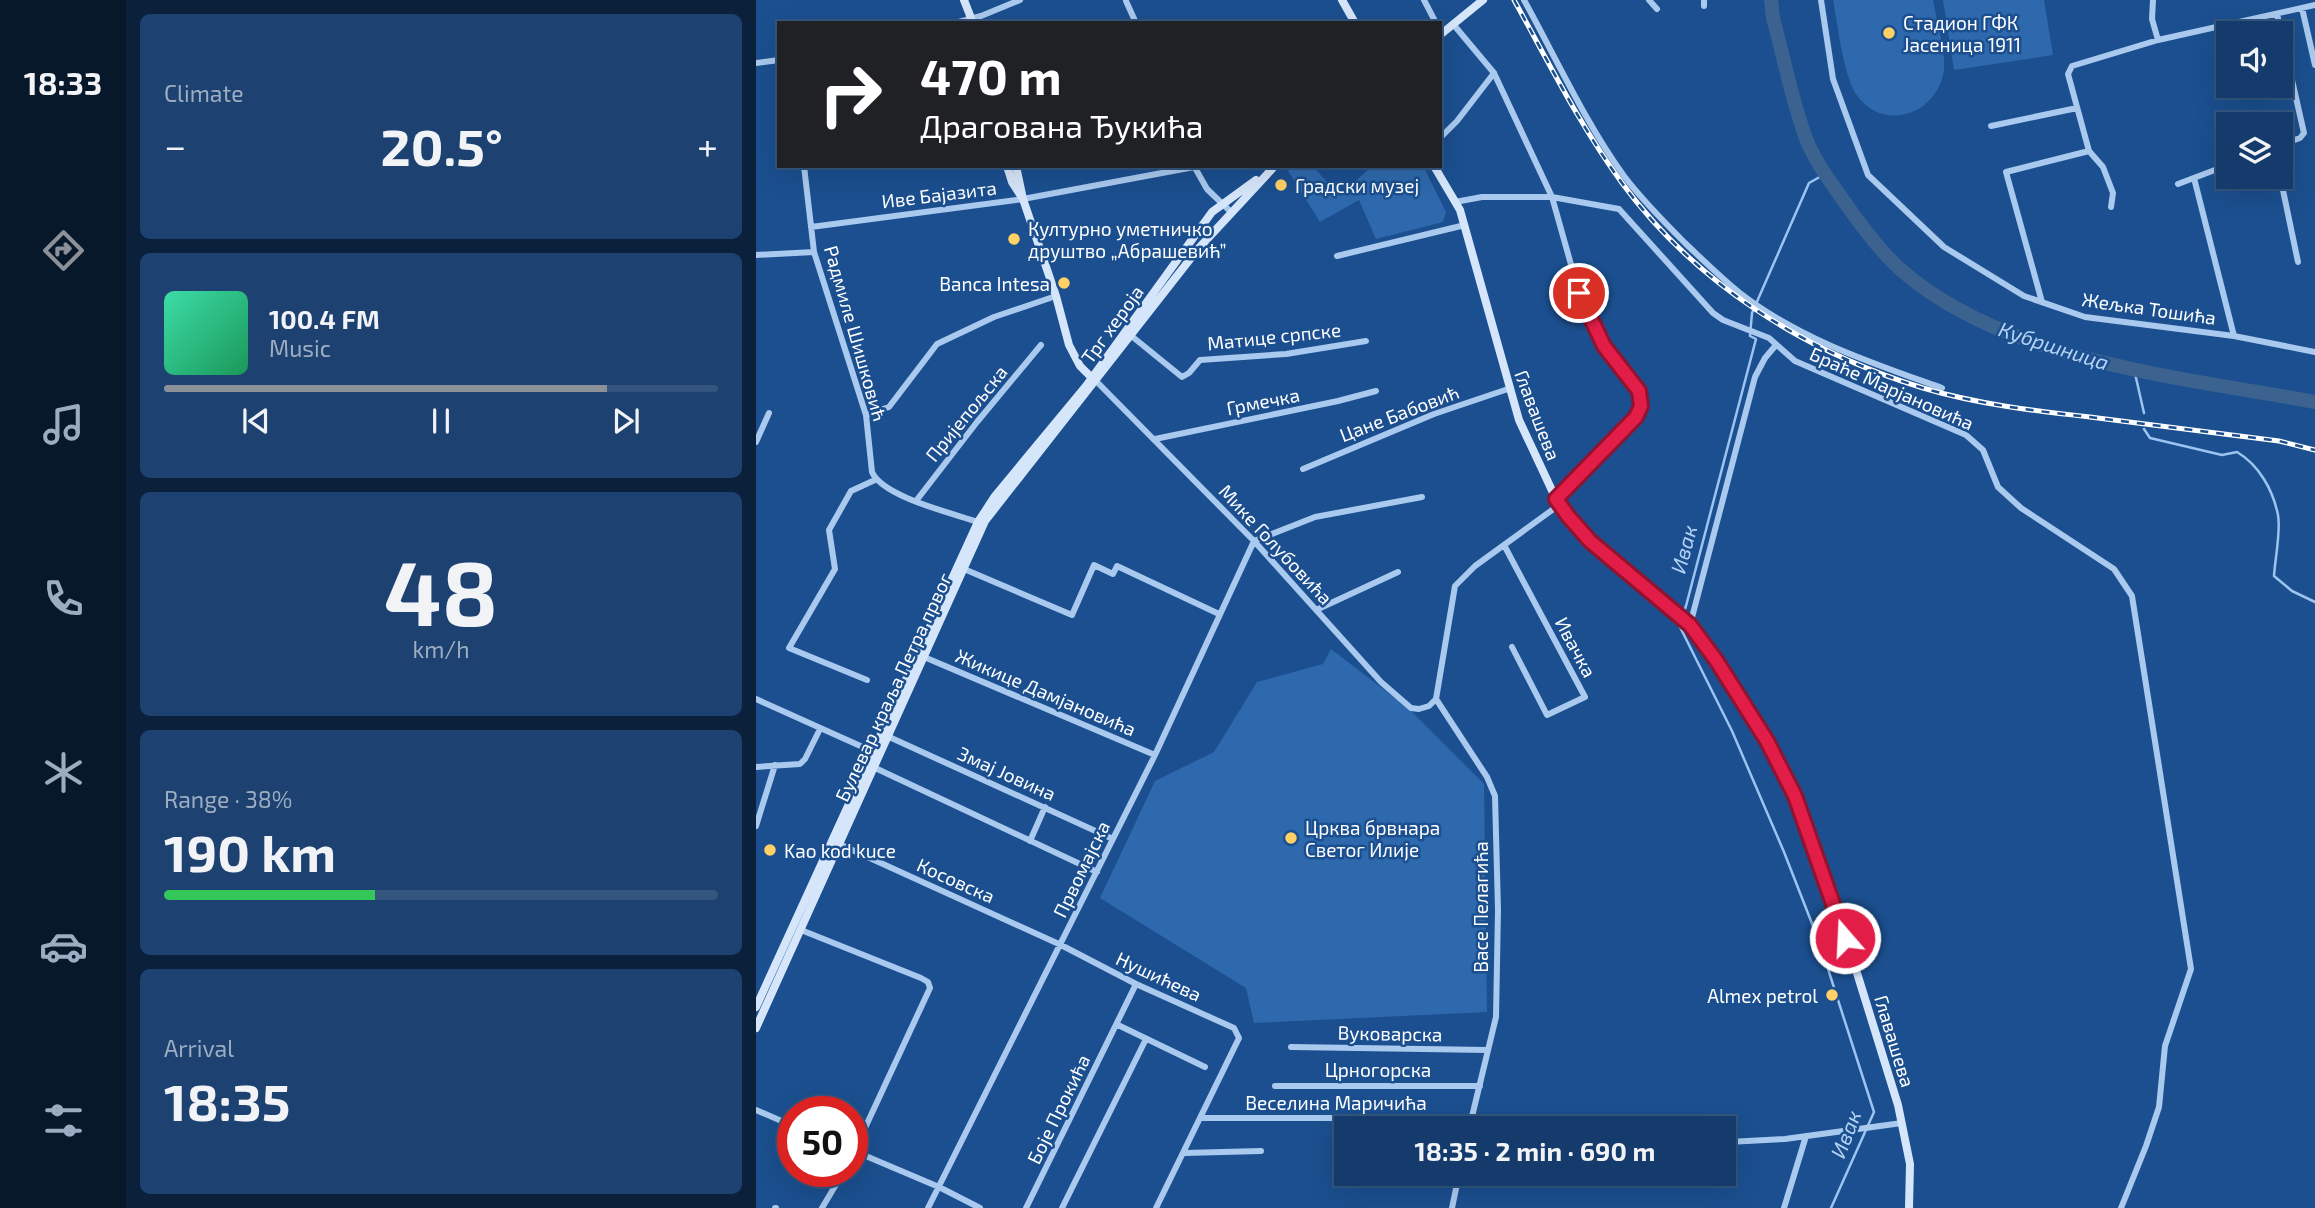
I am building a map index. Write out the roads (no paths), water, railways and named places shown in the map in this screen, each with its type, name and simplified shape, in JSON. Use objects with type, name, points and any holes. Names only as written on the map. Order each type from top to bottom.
[{"type":"main road","points":[[964,0],[970,21]]},
{"type":"main road","points":[[1342,0],[1354,21]]},
{"type":"main road","points":[[1442,32],[1483,0]]},
{"type":"main road","points":[[1008,168],[1012,182],[1023,199]]},
{"type":"main road","points":[[1016,168],[1023,199],[1072,353],[1094,380]]},
{"type":"main road","name":"Трг хероја","points":[[1094,380],[1205,222],[1221,204],[1274,168]]},
{"type":"main road","name":"Трг хероја","points":[[1128,333],[1198,249],[1274,168]]},
{"type":"main road","name":"Главашева","points":[[1435,168],[1465,225],[1508,389],[1526,438],[1558,502],[1597,549],[1687,623],[1747,707],[1795,796],[1861,984],[1902,1124],[1910,1164],[1909,1208]]},
{"type":"main road","name":"Булевар краља Петра првог","points":[[756,1007],[875,753],[978,522],[995,496],[1094,380]]},
{"type":"main road","name":"Булевар краља Петра првог","points":[[756,1028],[873,767],[875,753],[887,736],[993,509],[1094,380]]},
{"type":"street","points":[[970,21],[1020,0]]},
{"type":"street","points":[[1424,0],[1435,21]]},
{"type":"street","name":"Браће Марјановића","points":[[1524,0],[1602,141],[1625,177],[1676,234],[1741,293],[1770,313],[1810,336],[1860,359],[1942,388]]},
{"type":"street","points":[[1649,0],[1657,9]]},
{"type":"street","name":"Жељка Тошића","points":[[1821,0],[1833,79],[1868,175],[1944,247],[2024,296],[2084,317],[2234,337],[2315,352]]},
{"type":"street","points":[[2153,0],[2152,19],[2158,40]]},
{"type":"street","points":[[1126,1],[1135,21]]},
{"type":"street","points":[[2111,206],[2113,192],[2104,167],[2089,152],[2068,74],[2072,66],[2158,40],[2315,5]]},
{"type":"street","points":[[2302,8],[2315,65]]},
{"type":"street","points":[[2277,14],[2304,132],[2300,138],[2293,140]]},
{"type":"street","points":[[1436,699],[1455,586],[1475,566],[1558,502],[1636,417],[1641,398],[1636,385],[1610,355],[1591,321],[1579,293],[1552,197],[1494,73],[1453,24]]},
{"type":"street","points":[[756,63],[777,60]]},
{"type":"street","points":[[1442,136],[1494,73]]},
{"type":"street","points":[[1991,126],[2077,108]]},
{"type":"street","points":[[2042,302],[2007,172],[2089,152]]},
{"type":"street","name":"Радмиле Шишковић","points":[[804,168],[814,252],[866,415],[875,480]]},
{"type":"street","name":"Иве Бајазита","points":[[811,227],[1023,199],[1184,168]]},
{"type":"street","points":[[1195,168],[1208,190],[1232,213]]},
{"type":"street","points":[[2178,184],[2216,169]]},
{"type":"street","points":[[2194,177],[2234,337]]},
{"type":"street","points":[[2283,189],[2298,262]]},
{"type":"street","name":"Браће Марјановића","points":[[1455,202],[1482,197],[1552,197],[1619,209],[1713,313],[1758,334],[1795,361],[1966,435],[1983,450],[1998,487],[2021,508],[2114,569],[2132,596],[2191,969],[2165,1045],[2159,1107],[2121,1208]]},
{"type":"street","points":[[1337,256],[1465,225]]},
{"type":"street","points":[[756,255],[814,252]]},
{"type":"street","points":[[866,415],[889,407],[937,344],[994,317],[1056,296]]},
{"type":"street","name":"Матице српске","points":[[1128,333],[1182,377],[1200,360],[1286,354],[1366,341]]},
{"type":"street","name":"Пријепољска","points":[[916,501],[976,422],[1041,345]]},
{"type":"street","points":[[1687,623],[1755,377],[1776,345]]},
{"type":"street","name":"Мике Голубовића","points":[[1094,380],[1254,541],[1381,682],[1411,708],[1429,706],[1436,699]]},
{"type":"street","name":"Цане Бабовић","points":[[1303,469],[1434,414],[1508,389]]},
{"type":"street","name":"Грмечка","points":[[1154,439],[1376,391]]},
{"type":"street","points":[[756,442],[769,413]]},
{"type":"street","points":[[867,680],[789,648],[835,569],[829,530],[851,491],[875,480],[916,501],[978,522]]},
{"type":"street","points":[[1254,541],[1315,517],[1422,497]]},
{"type":"street","name":"Првомајска","points":[[928,1208],[1155,755],[1254,541]]},
{"type":"street","name":"Ивачка","points":[[1504,545],[1585,697],[1547,715],[1512,647]]},
{"type":"street","points":[[964,569],[1072,615],[1094,565],[1113,574],[1117,566],[1219,614]]},
{"type":"street","points":[[1316,610],[1398,572]]},
{"type":"street","name":"Жикице Дамјановића","points":[[924,657],[1155,755]]},
{"type":"street","points":[[756,699],[875,753]]},
{"type":"street","name":"Васе Пелагића","points":[[1436,699],[1487,777],[1495,796],[1496,1017],[1472,1116]]},
{"type":"street","points":[[756,768],[800,764],[820,729]]},
{"type":"street","name":"Змај Јовина","points":[[887,736],[1113,839]]},
{"type":"street","points":[[756,826],[775,765]]},
{"type":"street","points":[[873,767],[1097,872]]},
{"type":"street","points":[[1030,841],[1045,807]]},
{"type":"street","name":"Косовска","points":[[839,844],[1061,945]]},
{"type":"street","points":[[800,930],[928,982],[930,988],[868,1120]]},
{"type":"street","name":"Нушићева","points":[[1061,945],[1136,984],[1234,1028],[1239,1038],[1201,1118]]},
{"type":"street","name":"Боје Прокића","points":[[1026,1208],[1136,984]]},
{"type":"street","points":[[1118,1025],[1205,1067]]},
{"type":"street","points":[[1062,1208],[1146,1040]]},
{"type":"street","name":"Вуковарска","points":[[1291,1047],[1488,1050]]},
{"type":"street","name":"Црногорска","points":[[1275,1086],[1480,1086]]},
{"type":"street","points":[[756,1111],[777,1120]]},
{"type":"street","points":[[1156,1208],[1201,1118]]},
{"type":"street","name":"Веселина Маричића","points":[[1201,1118],[1334,1118]]},
{"type":"street","points":[[1736,1141],[1902,1124]]},
{"type":"street","points":[[1784,1208],[1806,1136]]},
{"type":"street","points":[[1185,1153],[1261,1151]]},
{"type":"street","points":[[868,1158],[939,1186],[981,1208]]},
{"type":"street","points":[[1452,1208],[1457,1186]]},
{"type":"street","points":[[822,1208],[834,1187]]},
{"type":"waterway","name":"Кубршница","points":[[1771,0],[1773,18],[1793,95],[1811,149],[1858,221],[1900,269],[1943,300],[1990,326],[2042,345],[2153,373],[2315,402]]},
{"type":"waterway","name":"Ивак","points":[[1825,174],[1809,183],[1752,313],[1750,336],[1756,339],[1679,625],[1732,731],[1784,852],[1820,944],[1874,1112],[1831,1208]]},
{"type":"waterway","points":[[2134,369],[2144,413]]},
{"type":"waterway","points":[[2144,429],[2150,438],[2222,455],[2237,452],[2252,464],[2269,488],[2278,515],[2274,576],[2292,591],[2315,602]]},
{"type":"railway","points":[[1514,0],[1592,139],[1651,219],[1683,252],[1718,282],[1795,334],[1879,373],[1923,388],[1985,403],[2279,441],[2315,450]]},
{"type":"place","name":"Стадион ГФК Јасеница 1911","points":[[1889,33]]},
{"type":"place","name":"Градски музеј","points":[[1281,185]]},
{"type":"place","name":"Културно уметничко друштво „Абрашевић”","points":[[1014,239]]},
{"type":"place","name":"Banca Intesa","points":[[1064,283]]},
{"type":"place","name":"Црква брвнара Светог Илије","points":[[1291,838]]},
{"type":"place","name":"Kao kod kuce","points":[[770,850]]},
{"type":"place","name":"Almex petrol","points":[[1832,995]]}]
